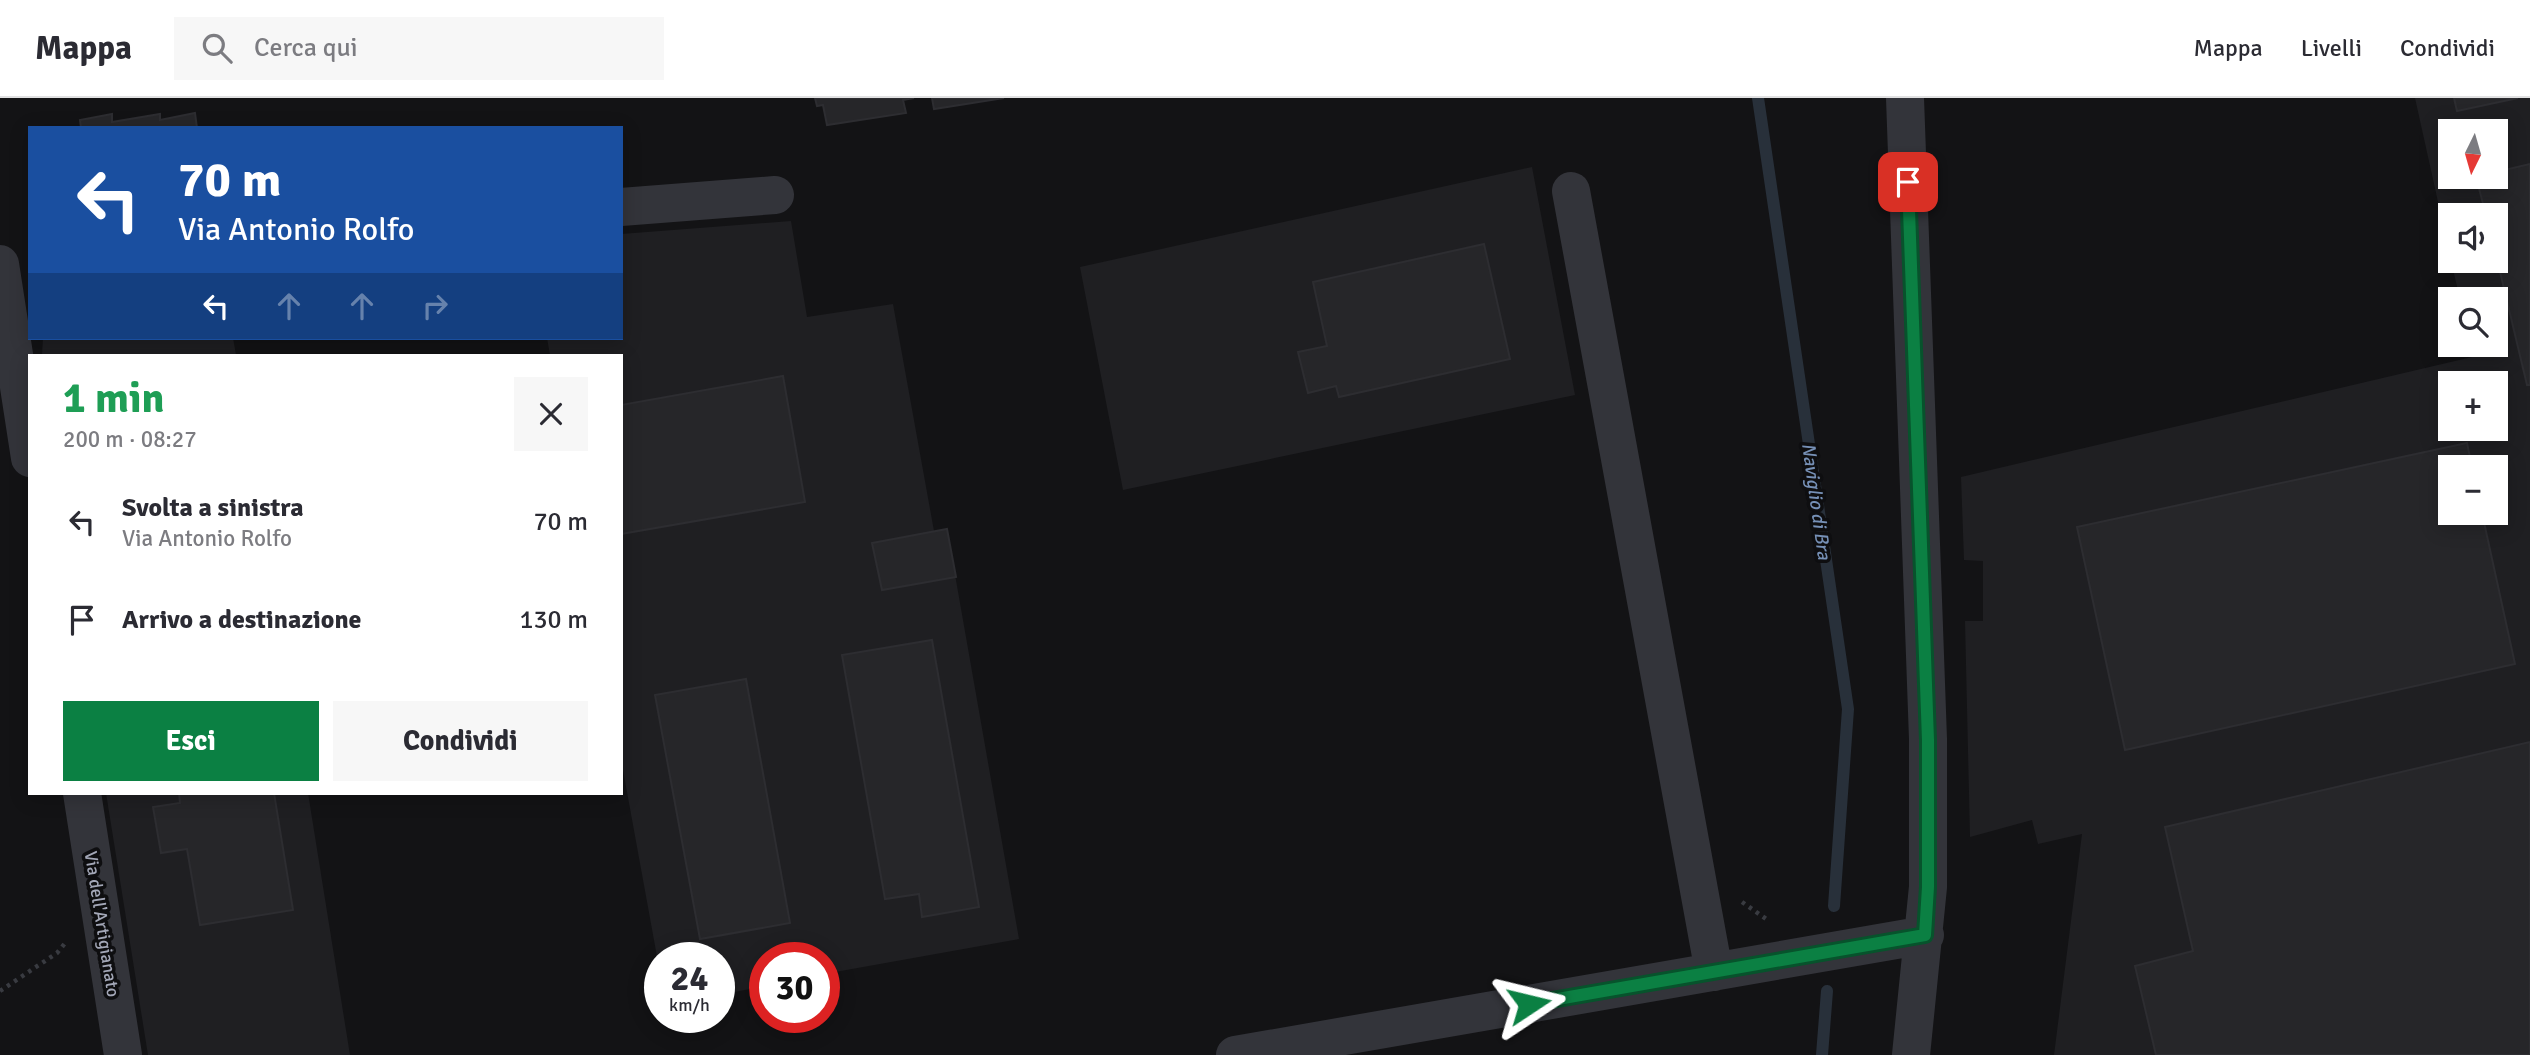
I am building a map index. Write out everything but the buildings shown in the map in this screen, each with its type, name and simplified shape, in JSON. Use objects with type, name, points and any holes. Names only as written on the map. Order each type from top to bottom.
[{"type":"street","points":[[1905,98],[1928,740],[1928,887],[1911,1055]]},
{"type":"street","points":[[1571,191],[1714,972]]},
{"type":"street","points":[[623,207],[775,195]]},
{"type":"street","points":[[0,256],[28,253]]},
{"type":"street","points":[[0,264],[28,445]]},
{"type":"street","name":"Via dell'Artigianato","points":[[82,795],[123,1055]]},
{"type":"street","points":[[1235,1055],[1925,935]]},
{"type":"path","points":[[1737,898],[1771,921]]},
{"type":"path","points":[[0,991],[57,953],[99,900]]},
{"type":"shaded area","points":[[2415,98],[2530,98],[2530,1055],[2054,1055],[2082,834],[2038,844],[2032,820],[1970,837],[1965,621],[1983,621],[1983,561],[1964,560],[1961,477],[2472,357],[2508,357],[2508,287],[2457,287],[2454,273],[2508,273],[2508,203],[2438,203]]},
{"type":"shaded area","points":[[1532,167],[1575,395],[1123,490],[1080,267]]},
{"type":"shaded area","points":[[791,221],[807,317],[893,304],[934,531],[947,529],[1019,939],[840,971],[840,942],[749,942],[749,989],[735,992],[735,942],[654,942],[623,770],[623,354],[550,354],[547,340],[623,340],[623,234]]},
{"type":"shaded area","points":[[43,340],[233,340],[236,354],[42,354]]},
{"type":"shaded area","points":[[106,795],[308,795],[350,1055],[148,1055]]},
{"type":"waterway","name":"Naviglio di Bra","points":[[1758,98],[1848,709],[1834,906]]},
{"type":"waterway","name":"Naviglio di Bra","points":[[1822,1055],[1827,991]]},
{"type":"route","points":[[1529,1004],[1925,935],[1928,887],[1928,740],[1908,182]]}]
